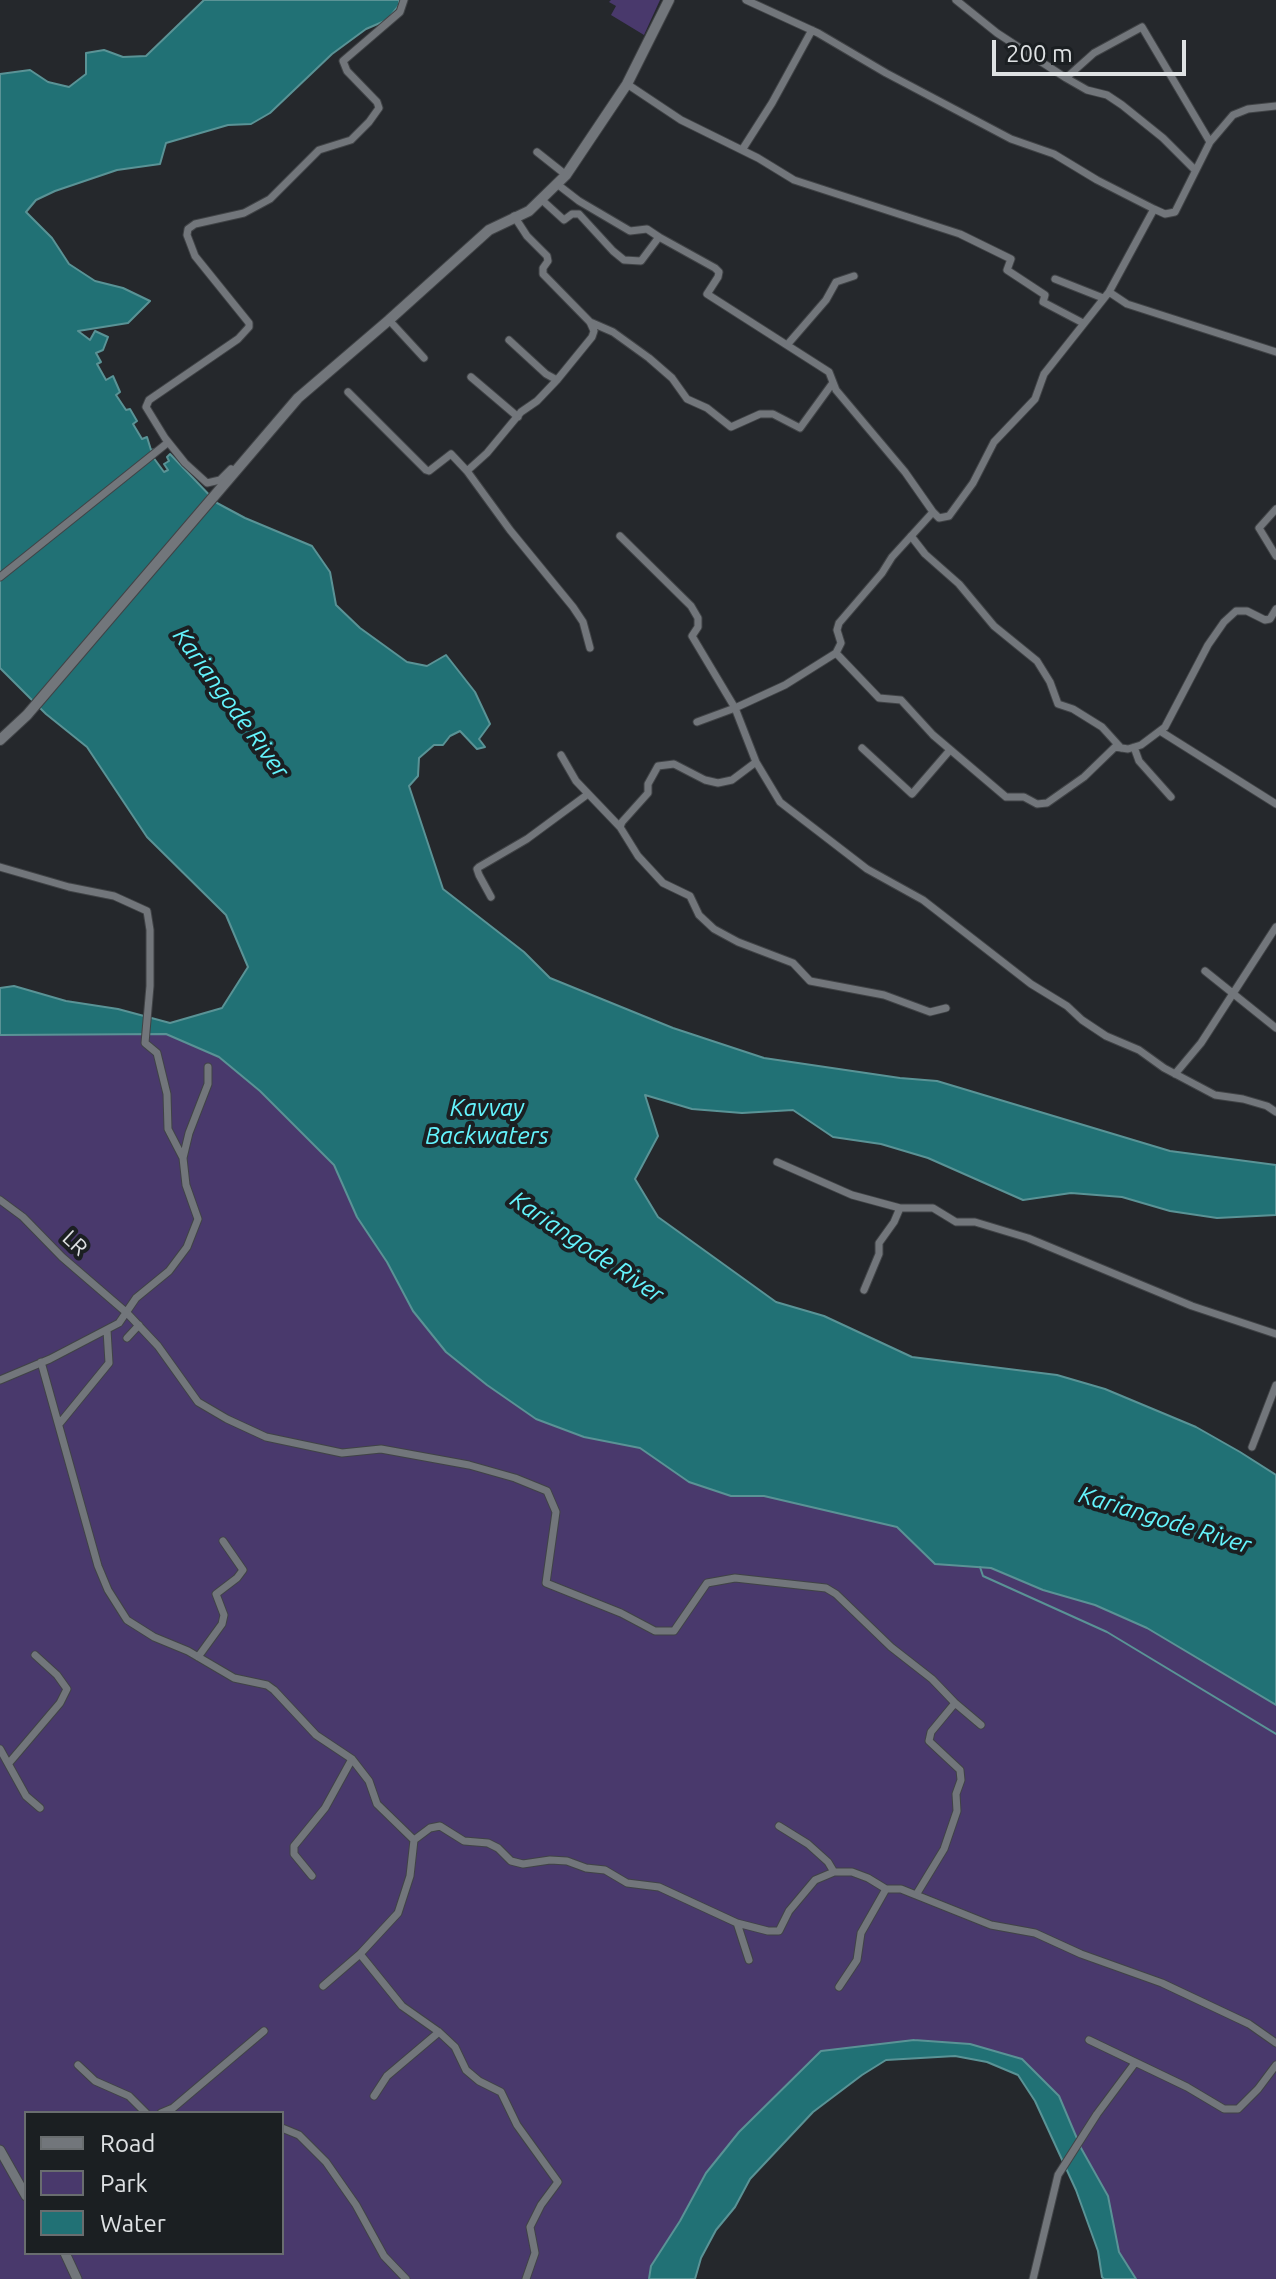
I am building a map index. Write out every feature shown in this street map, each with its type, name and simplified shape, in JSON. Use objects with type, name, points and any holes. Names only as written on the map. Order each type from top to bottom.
[{"type":"main road","points":[[0,740],[27,715],[298,398],[489,230],[529,211],[566,175],[627,84],[669,0]]},
{"type":"street","points":[[246,458],[220,480],[207,483],[179,456],[146,407],[149,400],[238,339],[249,327],[249,323],[195,256],[187,235],[188,229],[195,224],[244,213],[270,199],[319,150],[351,140],[369,122],[379,108],[377,102],[347,71],[343,61],[400,12],[404,0]]},
{"type":"street","points":[[746,0],[812,30],[1011,139],[1054,154],[1165,214],[1175,212],[1210,142],[1233,115],[1248,109],[1276,106]]},
{"type":"street","points":[[956,0],[997,33],[1066,78],[1087,90],[1107,95],[1122,105],[1195,170]]},
{"type":"street","points":[[1066,78],[1094,53],[1142,27],[1210,142]]},
{"type":"street","points":[[742,150],[812,30]]},
{"type":"street","points":[[627,84],[681,120],[805,184],[960,234],[1011,259],[1007,270],[1045,295],[1043,302],[1083,323]]},
{"type":"street","points":[[537,152],[566,175]]},
{"type":"street","points":[[557,184],[630,231],[647,229],[719,272],[707,294],[826,368],[832,384],[939,518],[949,516],[973,483],[994,442],[1035,399],[1044,374],[1106,295],[1154,209]]},
{"type":"street","points":[[542,200],[564,220],[572,214],[579,214],[624,260],[641,261],[659,237]]},
{"type":"street","points":[[467,471],[557,380],[594,331],[590,322],[543,274],[547,256],[527,236],[514,216]]},
{"type":"street","points":[[787,345],[826,300],[836,282],[854,276]]},
{"type":"street","points":[[1055,279],[1276,352]]},
{"type":"street","points":[[389,320],[424,358]]},
{"type":"street","points":[[590,322],[613,332],[649,358],[672,378],[687,399],[707,408],[731,427],[760,414],[773,414],[800,428],[832,384]]},
{"type":"street","points":[[509,340],[546,374],[557,380]]},
{"type":"street","points":[[471,377],[518,417]]},
{"type":"street","points":[[348,392],[426,470],[451,454],[573,607],[583,622],[590,648]]},
{"type":"street","points":[[0,577],[166,444]]},
{"type":"street","points":[[1276,509],[1259,528],[1276,556]]},
{"type":"street","points":[[697,722],[785,685],[836,653],[841,643],[837,630],[839,623],[933,512]]},
{"type":"street","points":[[620,536],[691,606],[698,618],[698,627],[692,636],[735,708],[756,762],[780,802],[849,857],[923,900],[1031,984],[1067,1006],[1106,1036],[1139,1050],[1215,1095],[1243,1099],[1276,1112]]},
{"type":"street","points":[[911,536],[925,554],[959,584],[994,626],[1037,661],[1050,682],[1058,704],[1073,709],[1102,727],[1121,748]]},
{"type":"street","points":[[836,653],[879,698],[901,700],[950,750],[1006,797],[1024,797],[1037,804],[1047,803],[1084,777],[1115,747],[1141,745],[1160,731],[1178,707],[1208,645],[1236,611],[1247,611],[1265,620],[1270,619],[1276,609]]},
{"type":"street","points":[[1160,731],[1276,804]]},
{"type":"street","points":[[1134,747],[1139,761],[1171,797]]},
{"type":"street","points":[[862,748],[912,794],[950,750]]},
{"type":"street","points":[[561,755],[576,781],[620,827],[651,872],[663,883],[690,896],[699,915],[726,937],[793,963],[810,981],[884,995],[930,1012],[946,1008]]},
{"type":"street","points":[[620,827],[644,799],[655,770],[663,764],[674,764],[718,783],[732,780],[756,762]]},
{"type":"street","points":[[491,897],[477,869],[527,839],[588,794]]},
{"type":"street","points":[[0,867],[114,896],[147,911],[150,986],[145,1043],[157,1053],[167,1094],[168,1129],[183,1158]]},
{"type":"street","points":[[1175,1074],[1201,1043],[1276,927]]},
{"type":"street","points":[[1205,971],[1276,1028]]},
{"type":"street","points":[[0,1380],[119,1323],[136,1298],[169,1271],[187,1247],[198,1219],[186,1185],[183,1158],[208,1084],[208,1067]]},
{"type":"street","points":[[777,1162],[852,1195],[900,1208],[933,1208],[956,1222],[975,1222],[1028,1238],[1192,1306],[1276,1334]]},
{"type":"street","name":"LR","points":[[0,1200],[23,1217],[62,1257],[139,1325],[198,1402],[266,1437],[342,1453],[381,1449],[469,1465],[547,1491],[556,1512],[546,1583],[621,1613],[655,1631],[674,1631],[707,1583],[735,1578],[826,1588],[891,1647],[932,1679],[955,1703]]},
{"type":"street","points":[[864,1290],[872,1277],[879,1243],[900,1208]]},
{"type":"street","points":[[127,1338],[139,1325]]},
{"type":"street","points":[[60,1423],[109,1363],[107,1330]]},
{"type":"street","points":[[41,1362],[60,1423],[81,1510],[108,1590],[127,1620],[234,1678],[267,1685],[274,1690],[316,1735],[352,1759],[369,1781],[377,1804],[414,1840]]},
{"type":"street","points":[[1252,1447],[1276,1385]]},
{"type":"street","points":[[198,1657],[222,1624],[224,1615],[216,1594],[243,1570],[223,1541]]},
{"type":"street","points":[[9,1763],[60,1703],[67,1689],[35,1655]]},
{"type":"street","points":[[916,1895],[944,1849],[957,1811],[956,1794],[961,1780],[960,1770],[929,1741],[931,1732],[955,1703],[981,1725]]},
{"type":"street","points":[[0,1749],[26,1796],[40,1808]]},
{"type":"street","points":[[312,1876],[294,1854],[294,1846],[325,1808],[352,1759]]},
{"type":"street","points":[[323,1986],[360,1954],[398,1913],[410,1876],[414,1840],[430,1828],[440,1826],[464,1841],[488,1843],[511,1861],[523,1864],[567,1861],[586,1868],[605,1870],[627,1883],[659,1887],[737,1923],[760,1930],[779,1931],[789,1911],[811,1883],[834,1872],[852,1872],[886,1889],[898,1888],[991,1925],[1035,1933],[1081,1954],[1173,1987],[1249,2024],[1276,2043]]},
{"type":"street","points":[[779,1826],[808,1844],[828,1862],[834,1872]]},
{"type":"street","points":[[839,1987],[857,1960],[861,1933],[886,1889]]},
{"type":"street","points":[[737,1923],[749,1960]]},
{"type":"street","points":[[360,1954],[402,2006],[455,2047],[466,2070],[501,2092],[517,2125],[558,2182],[530,2227],[535,2253],[526,2279]]},
{"type":"street","points":[[166,2111],[264,2031]]},
{"type":"street","points":[[374,2096],[387,2076],[439,2032]]},
{"type":"street","points":[[1089,2040],[1229,2110],[1238,2109],[1276,2065]]},
{"type":"street","points":[[1033,2279],[1058,2175],[1097,2114],[1135,2063]]},
{"type":"street","points":[[78,2065],[95,2081],[129,2096],[144,2111]]},
{"type":"street","points":[[284,2129],[299,2135],[326,2162],[356,2205],[384,2256],[406,2279]]},
{"type":"street","points":[[0,2150],[24,2192]]},
{"type":"street","points":[[70,2255],[77,2279]]},
{"type":"green space","points":[[660,0],[644,35],[611,15],[616,6],[609,2]]},
{"type":"green space","points":[[167,1034],[219,1057],[260,1091],[334,1165],[357,1217],[387,1262],[584,1437],[640,1448],[689,1482],[731,1496],[764,1496],[897,1527],[935,1564],[991,1568],[1043,1590],[1095,1605],[1147,1628],[1276,1705],[1276,2279],[1136,2279],[1119,2252],[1108,2196],[1081,2148],[1059,2096],[1022,2059],[970,2044],[821,2051],[739,2132],[706,2173],[651,2266],[649,2279],[0,2279],[0,1035]]},
{"type":"water","name":"Kavvay Backwaters","points":[[204,0],[399,0],[399,5],[387,20],[366,29],[332,54],[270,113],[251,124],[228,125],[166,143],[160,164],[117,170],[55,191],[36,200],[26,212],[52,238],[69,264],[95,281],[123,288],[150,301],[128,323],[78,331],[90,340],[95,331],[108,337],[103,350],[96,353],[101,362],[97,364],[106,380],[113,376],[120,392],[116,395],[126,410],[130,409],[137,421],[133,424],[142,439],[147,437],[151,450],[156,449],[153,457],[164,472],[168,470],[164,464],[169,461],[167,457],[170,454],[217,503],[312,546],[330,572],[336,605],[360,628],[407,662],[427,666],[446,655],[475,692],[490,724],[479,739],[485,747],[477,749],[460,731],[450,736],[443,745],[434,745],[419,758],[418,776],[409,786],[443,889],[524,952],[550,978],[673,1028],[764,1058],[937,1081],[1170,1151],[1276,1165],[1276,1215],[1217,1218],[1170,1211],[1122,1197],[1071,1193],[1023,1200],[928,1158],[881,1144],[833,1137],[793,1110],[742,1113],[692,1109],[645,1095],[658,1136],[635,1179],[658,1217],[776,1302],[824,1316],[912,1357],[1057,1375],[1105,1389],[1196,1427],[1276,1475],[1276,1705],[1147,1628],[1095,1605],[1043,1590],[991,1568],[935,1564],[897,1527],[764,1496],[731,1496],[689,1482],[640,1448],[584,1437],[536,1419],[446,1352],[413,1311],[387,1262],[357,1217],[334,1165],[260,1091],[219,1057],[166,1034],[0,1035],[0,988],[14,986],[66,1001],[118,1009],[170,1023],[222,1008],[248,967],[226,915],[147,837],[87,747],[46,714],[0,668],[0,74],[30,70],[48,82],[69,87],[86,74],[86,53],[104,50],[123,57],[146,56]]},
{"type":"water","points":[[914,2040],[970,2044],[1022,2059],[1059,2096],[1081,2148],[1108,2196],[1119,2252],[1136,2279],[1102,2277],[1098,2251],[1076,2190],[1035,2101],[1018,2075],[987,2062],[955,2056],[886,2060],[862,2075],[813,2112],[750,2179],[735,2207],[716,2230],[701,2258],[695,2279],[649,2279],[651,2266],[706,2173],[739,2132],[821,2051]]},
{"type":"waterway","points":[[980,1567],[983,1576],[1107,1632],[1276,1734]]},
{"type":"water label","name":"Kariangode River","points":[[231,703]]},
{"type":"water label","name":"Kariangode River","points":[[587,1247]]},
{"type":"water label","name":"Kariangode River","points":[[1165,1520]]}]
